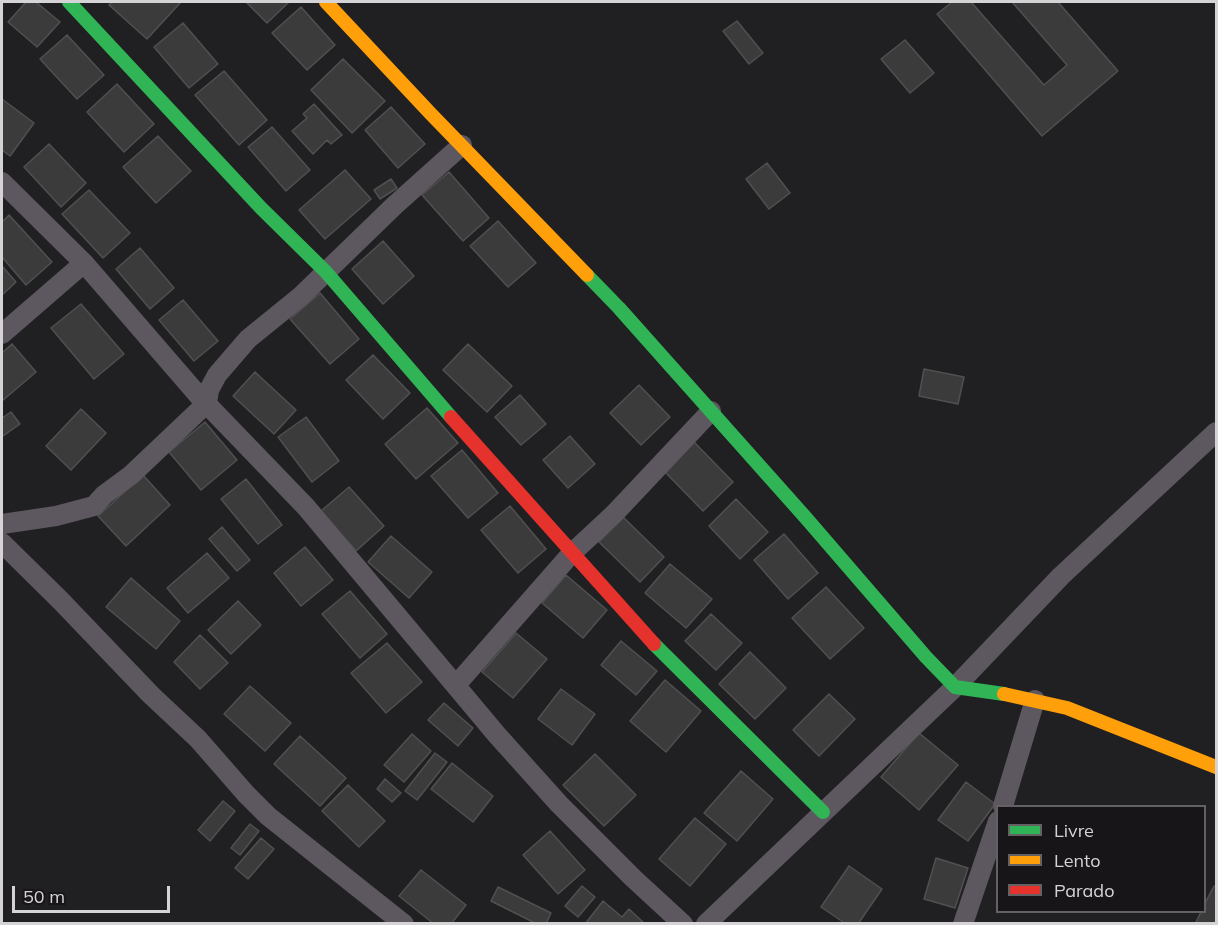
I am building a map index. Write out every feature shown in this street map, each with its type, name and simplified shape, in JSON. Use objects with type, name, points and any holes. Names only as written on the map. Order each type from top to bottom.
[{"type":"street","points":[[69,2],[261,208],[326,272],[571,554],[642,632],[823,812]]},
{"type":"street","points":[[326,2],[619,309],[955,687],[997,692],[1067,708],[1216,767]]},
{"type":"street","points":[[2,524],[67,514],[94,506],[155,454],[207,403],[209,390],[217,375],[248,339],[301,296],[395,205],[462,145]]},
{"type":"street","points":[[2,182],[84,262],[207,403],[306,507],[497,735],[560,804],[633,878],[684,924]]},
{"type":"street","points":[[2,334],[84,262]]},
{"type":"street","points":[[456,685],[571,554],[635,492],[711,411]]},
{"type":"street","points":[[706,924],[955,687],[1061,576],[1216,432]]},
{"type":"street","points":[[2,543],[151,695],[198,739],[246,795],[268,816],[404,924]]},
{"type":"street","points":[[1003,805],[1035,700]]},
{"type":"street","points":[[963,924],[996,827]]},
{"type":"building","points":[[26,2],[36,2],[60,22],[37,47],[8,22]]},
{"type":"building","points":[[112,2],[181,2],[147,39],[109,5]]},
{"type":"building","points":[[246,2],[289,2],[267,23]]},
{"type":"building","points":[[952,2],[971,2],[1044,85],[1067,65],[1012,2],[1058,2],[1118,71],[1042,136],[937,14]]},
{"type":"building","points":[[301,7],[335,45],[307,70],[272,33]]},
{"type":"building","points":[[737,21],[763,53],[749,64],[723,31]]},
{"type":"building","points":[[183,23],[218,64],[189,88],[154,47]]},
{"type":"building","points":[[67,35],[104,75],[77,99],[40,59]]},
{"type":"building","points":[[905,40],[934,73],[910,93],[881,59]]},
{"type":"building","points":[[343,59],[385,101],[352,133],[311,90]]},
{"type":"building","points":[[224,71],[267,120],[239,145],[195,95]]},
{"type":"building","points":[[117,84],[154,124],[124,152],[87,112]]},
{"type":"building","points":[[2,99],[34,123],[10,156],[2,150]]},
{"type":"building","points":[[314,104],[342,135],[331,144],[327,140],[313,154],[292,131],[307,118],[303,114]]},
{"type":"building","points":[[391,107],[425,144],[398,168],[365,130]]},
{"type":"building","points":[[272,127],[310,170],[286,191],[248,147]]},
{"type":"building","points":[[158,136],[191,171],[156,203],[123,167]]},
{"type":"building","points":[[49,144],[86,183],[61,207],[24,167]]},
{"type":"building","points":[[767,163],[790,193],[769,209],[746,179]]},
{"type":"building","points":[[345,170],[371,199],[325,239],[299,210]]},
{"type":"building","points":[[449,172],[489,218],[463,241],[422,195]]},
{"type":"building","points":[[391,179],[397,188],[380,199],[374,190]]},
{"type":"building","points":[[89,190],[130,233],[103,258],[62,214]]},
{"type":"building","points":[[9,215],[52,262],[26,285],[2,257],[2,222]]},
{"type":"building","points":[[498,221],[536,263],[508,287],[470,246]]},
{"type":"building","points":[[383,241],[414,276],[383,304],[352,269]]},
{"type":"building","points":[[140,248],[174,288],[150,309],[116,269]]},
{"type":"building","points":[[2,266],[16,282],[2,295]]},
{"type":"building","points":[[320,293],[359,339],[330,364],[290,319]]},
{"type":"building","points":[[183,300],[218,341],[194,361],[159,320]]},
{"type":"building","points":[[81,304],[124,354],[94,379],[51,328]]},
{"type":"building","points":[[12,344],[36,372],[2,401],[2,353]]},
{"type":"building","points":[[468,344],[512,386],[487,412],[443,370]]},
{"type":"building","points":[[373,355],[410,393],[383,419],[346,380]]},
{"type":"building","points":[[924,369],[964,377],[958,404],[919,396]]},
{"type":"building","points":[[255,372],[296,410],[274,434],[233,396]]},
{"type":"building","points":[[639,385],[670,417],[641,445],[610,413]]},
{"type":"building","points":[[520,395],[546,424],[521,445],[495,417]]},
{"type":"building","points":[[427,408],[458,443],[416,479],[385,444]]},
{"type":"building","points":[[81,409],[106,433],[71,470],[46,446]]},
{"type":"building","points":[[11,412],[20,424],[3,436],[2,418]]},
{"type":"building","points":[[306,417],[339,461],[312,482],[278,437]]},
{"type":"building","points":[[205,422],[237,460],[201,490],[169,452]]},
{"type":"building","points":[[570,436],[595,464],[568,488],[543,460]]},
{"type":"building","points":[[694,442],[733,482],[703,511],[665,472]]},
{"type":"building","points":[[462,450],[498,493],[468,518],[431,476]]},
{"type":"building","points":[[143,475],[170,505],[126,546],[98,516]]},
{"type":"building","points":[[246,479],[282,525],[258,544],[221,499]]},
{"type":"building","points":[[349,487],[384,526],[356,551],[321,511]]},
{"type":"building","points":[[736,499],[768,532],[740,559],[709,526]]},
{"type":"building","points":[[510,506],[546,549],[518,573],[481,530]]},
{"type":"building","points":[[623,517],[664,557],[640,582],[599,542]]},
{"type":"building","points":[[222,527],[250,560],[237,571],[209,539]]},
{"type":"building","points":[[784,534],[818,573],[788,599],[754,560]]},
{"type":"building","points":[[391,536],[432,572],[409,598],[368,562]]},
{"type":"building","points":[[305,547],[333,580],[301,606],[274,573]]},
{"type":"building","points":[[207,553],[229,578],[188,613],[167,588]]},
{"type":"building","points":[[670,564],[712,599],[686,628],[645,593]]},
{"type":"building","points":[[566,575],[607,610],[583,638],[542,603]]},
{"type":"building","points":[[131,578],[180,621],[156,649],[106,607]]},
{"type":"building","points":[[826,587],[864,628],[830,659],[792,618]]},
{"type":"building","points":[[350,591],[387,634],[360,658],[322,614]]},
{"type":"building","points":[[238,601],[261,625],[231,654],[208,630]]},
{"type":"building","points":[[711,614],[742,643],[716,670],[685,641]]},
{"type":"building","points":[[516,633],[547,659],[513,698],[482,672]]},
{"type":"building","points":[[200,635],[228,663],[200,689],[174,662]]},
{"type":"building","points":[[621,641],[657,671],[636,695],[601,665]]},
{"type":"building","points":[[387,643],[422,682],[386,713],[351,673]]},
{"type":"building","points":[[750,652],[786,688],[755,719],[719,684]]},
{"type":"building","points":[[665,680],[701,711],[666,752],[630,721]]},
{"type":"building","points":[[250,686],[291,723],[265,751],[224,714]]},
{"type":"building","points":[[561,689],[595,714],[572,745],[538,719]]},
{"type":"building","points":[[829,694],[855,719],[819,756],[793,730]]},
{"type":"building","points":[[444,703],[473,728],[458,746],[428,720]]},
{"type":"building","points":[[919,733],[958,765],[919,810],[881,777]]},
{"type":"building","points":[[412,734],[431,751],[404,782],[384,765]]},
{"type":"building","points":[[300,736],[346,778],[320,806],[274,764]]},
{"type":"building","points":[[435,753],[447,762],[417,800],[405,791]]},
{"type":"building","points":[[595,754],[636,795],[604,826],[563,785]]},
{"type":"building","points":[[452,763],[493,796],[473,822],[431,789]]},
{"type":"building","points":[[741,771],[773,799],[737,841],[704,813]]},
{"type":"building","points":[[385,779],[401,793],[392,802],[377,789]]},
{"type":"building","points":[[966,782],[995,804],[968,841],[938,820]]},
{"type":"building","points":[[348,785],[385,821],[359,847],[322,811]]},
{"type":"building","points":[[223,801],[235,811],[210,841],[198,830]]},
{"type":"building","points":[[695,818],[726,844],[690,886],[659,859]]},
{"type":"building","points":[[250,824],[259,831],[240,855],[231,848]]},
{"type":"building","points":[[550,831],[585,870],[558,894],[523,855]]},
{"type":"building","points":[[261,838],[274,849],[248,879],[235,868]]},
{"type":"building","points":[[936,858],[968,868],[955,908],[924,899]]},
{"type":"building","points":[[849,866],[882,889],[858,924],[846,924],[821,907]]},
{"type":"building","points":[[421,870],[466,905],[451,924],[434,924],[399,896]]},
{"type":"building","points":[[582,886],[595,897],[578,917],[565,906]]},
{"type":"building","points":[[1214,886],[1216,887],[1216,924],[1195,924],[1200,913],[1206,913],[1206,901]]},
{"type":"building","points":[[498,887],[551,913],[546,924],[537,924],[491,901]]},
{"type":"building","points":[[603,901],[622,917],[629,909],[645,924],[585,924]]},
{"type":"traffic: fast","points":[[69,2],[261,208],[326,272],[451,417]]},
{"type":"traffic: fast","points":[[587,275],[619,308],[955,687],[1004,694]]},
{"type":"traffic: fast","points":[[654,644],[823,812]]},
{"type":"traffic: slow","points":[[326,2],[587,275]]},
{"type":"traffic: slow","points":[[1004,694],[1067,708],[1216,767]]},
{"type":"traffic: jam","points":[[451,417],[654,644]]}]
